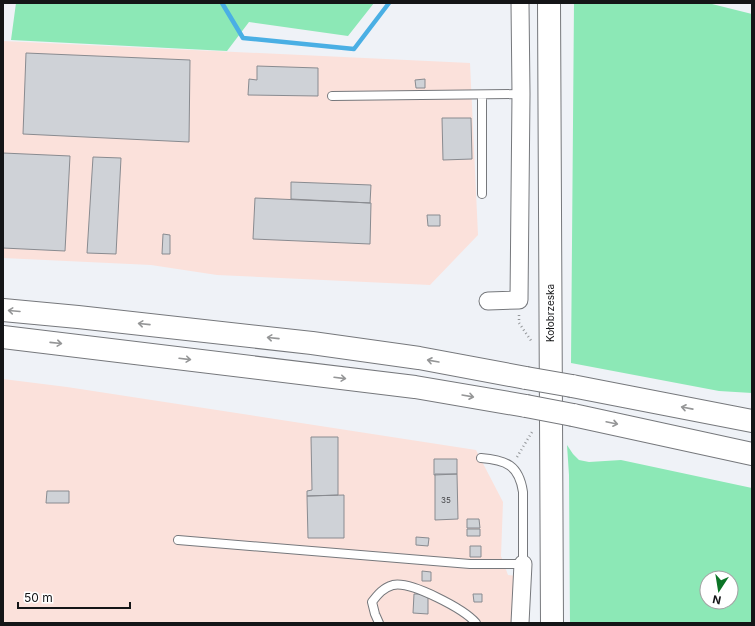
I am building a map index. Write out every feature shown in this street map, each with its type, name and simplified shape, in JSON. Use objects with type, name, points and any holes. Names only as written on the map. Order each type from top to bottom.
[{"type":"main road","name":"Kołobrzeska","points":[[549,3],[552,623]]},
{"type":"main road","points":[[3,310],[312,343],[418,358],[752,421]]},
{"type":"main road","points":[[3,337],[415,387],[573,415],[721,446],[752,454]]},
{"type":"main road","points":[[725,415],[752,414]]},
{"type":"main road","points":[[721,446],[752,459]]},
{"type":"street","points":[[488,301],[518,300],[520,3]]},
{"type":"street","points":[[520,623],[523,564]]},
{"type":"lane","points":[[332,96],[520,94]]},
{"type":"lane","points":[[482,95],[482,194]]},
{"type":"lane","points":[[178,540],[470,564],[523,564],[522,481],[512,466],[493,459],[481,458]]},
{"type":"lane","points":[[379,623],[372,602],[382,589],[394,584],[410,587],[430,594],[459,609],[476,623]]},
{"type":"shaded area","points":[[3,41],[470,63],[478,235],[430,285],[217,275],[151,265],[3,258]]},
{"type":"shaded area","points":[[3,379],[67,387],[476,450],[503,502],[501,556],[508,575],[527,577],[527,623],[3,623]]},
{"type":"green space","points":[[16,3],[374,3],[348,36],[249,22],[227,51],[11,40]]},
{"type":"green space","points":[[574,3],[708,3],[752,14],[752,393],[719,391],[571,363]]},
{"type":"green space","points":[[567,445],[579,460],[589,462],[621,460],[752,488],[752,623],[570,623],[569,475]]},
{"type":"building","points":[[26,53],[190,60],[189,142],[23,134]]},
{"type":"building","points":[[257,66],[318,68],[318,96],[248,95],[249,79],[257,80]]},
{"type":"building","points":[[425,79],[425,88],[416,88],[415,80]]},
{"type":"building","points":[[442,118],[471,118],[472,159],[443,160]]},
{"type":"building","points":[[3,153],[70,156],[65,251],[3,248]]},
{"type":"building","points":[[93,157],[121,158],[116,254],[87,253]]},
{"type":"building","points":[[291,182],[371,185],[370,203],[291,199]]},
{"type":"building","points":[[255,198],[371,203],[370,244],[253,239]]},
{"type":"building","points":[[427,215],[440,215],[440,226],[428,226]]},
{"type":"building","points":[[163,234],[170,235],[170,254],[162,254]]},
{"type":"building","points":[[311,437],[338,437],[338,495],[307,496],[307,491],[312,490]]},
{"type":"building","points":[[434,459],[457,459],[457,474],[434,475]]},
{"type":"building","points":[[435,474],[457,474],[458,519],[435,520]]},
{"type":"building","points":[[47,491],[69,491],[69,503],[46,503]]},
{"type":"building","points":[[344,495],[344,538],[308,538],[307,496]]},
{"type":"building","points":[[467,519],[479,519],[480,528],[467,528]]},
{"type":"building","points":[[467,529],[480,529],[480,536],[467,536]]},
{"type":"building","points":[[416,537],[429,538],[428,546],[416,545]]},
{"type":"building","points":[[470,546],[481,546],[481,557],[470,557]]},
{"type":"building","points":[[422,571],[431,572],[431,581],[422,581]]},
{"type":"building","points":[[414,594],[428,594],[428,614],[413,613]]},
{"type":"building","points":[[473,594],[482,594],[482,602],[474,602]]},
{"type":"waterway","points":[[222,3],[243,38],[354,49],[389,3]]}]
